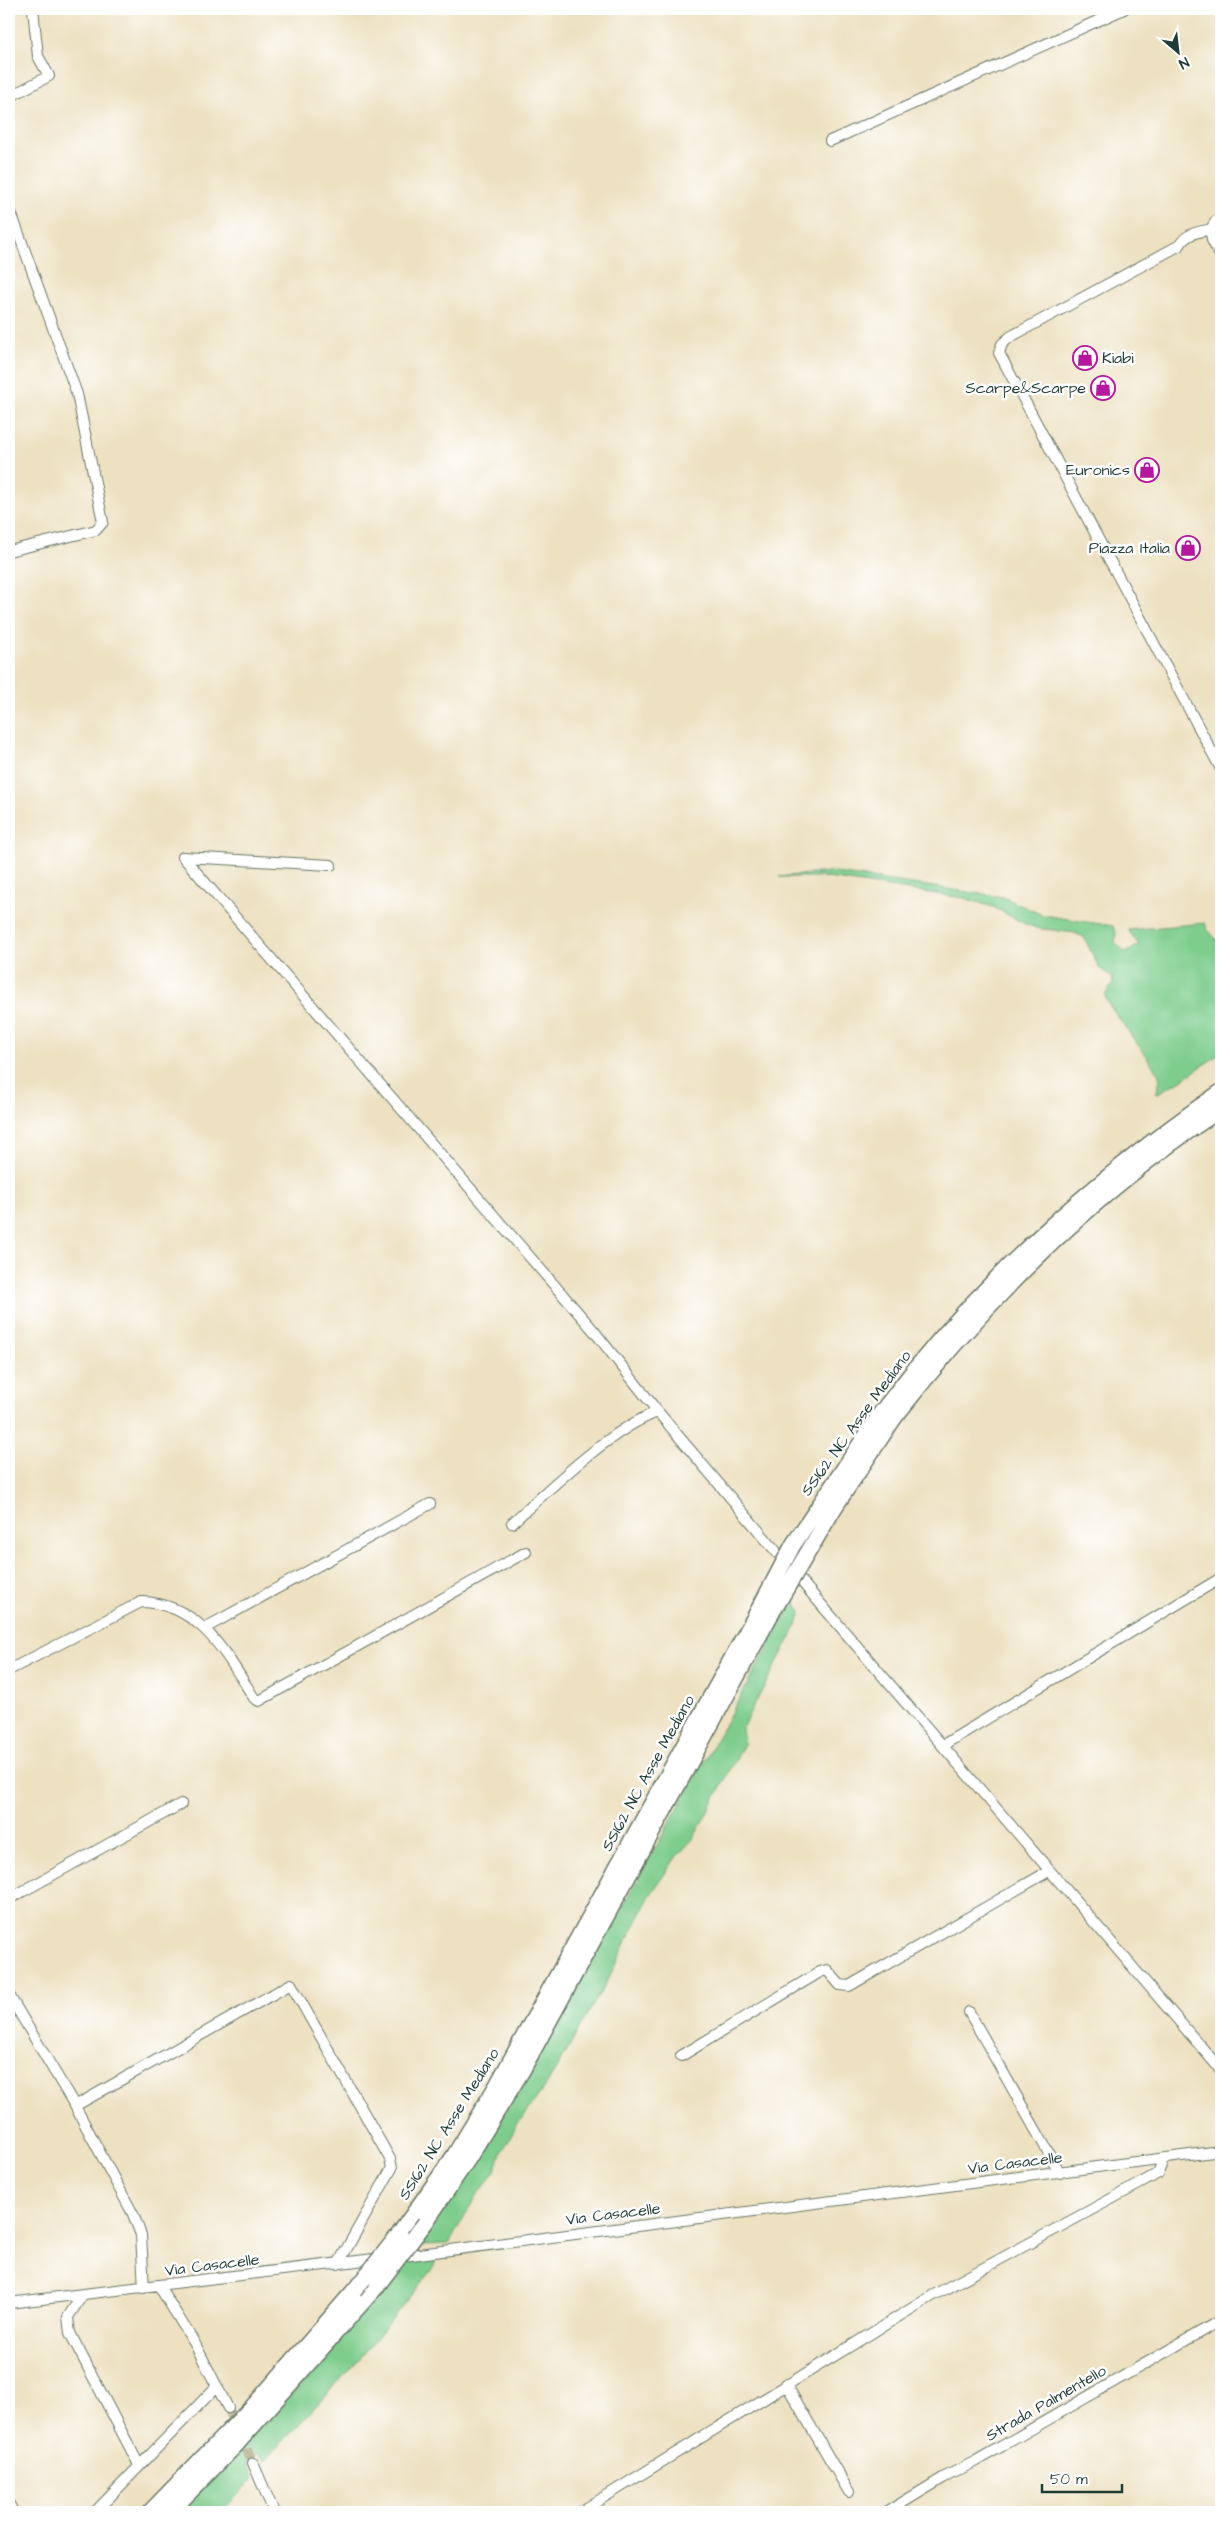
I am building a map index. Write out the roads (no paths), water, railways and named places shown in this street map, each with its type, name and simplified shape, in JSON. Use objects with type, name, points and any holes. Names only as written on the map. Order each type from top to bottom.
[{"type":"highway","name":"SS162 NC Asse Mediano","points":[[150,2512],[256,2403],[354,2291],[400,2233],[454,2156],[496,2087],[764,1612],[836,1505],[889,1414],[965,1331],[1009,1273],[1058,1218],[1149,1142],[1221,1092]]},
{"type":"highway","name":"SS162 NC Asse Mediano","points":[[1021,1261],[1082,1215],[1151,1158],[1221,1109]]},
{"type":"highway","name":"SS162 NC Asse Mediano","points":[[170,2512],[246,2434],[377,2286],[425,2223],[468,2159],[523,2070],[764,1612]]},
{"type":"street","points":[[9,97],[49,76],[38,56],[33,9]]},
{"type":"street","points":[[830,141],[1124,9]]},
{"type":"street","points":[[9,207],[77,394],[103,522],[96,530],[9,551]]},
{"type":"street","points":[[1221,218],[1216,221],[1212,240],[1221,257]]},
{"type":"street","points":[[1216,228],[1221,239]]},
{"type":"street","points":[[1216,228],[1187,245],[1180,245],[1010,337],[1002,344],[999,353],[1221,769]]},
{"type":"street","points":[[331,865],[183,857],[588,1324],[658,1412],[1221,2070]]},
{"type":"street","points":[[512,1523],[601,1447],[644,1416],[658,1412]]},
{"type":"street","points":[[205,1628],[430,1504]]},
{"type":"street","points":[[9,1670],[141,1602],[174,1607],[191,1616],[205,1628],[232,1663],[254,1698],[259,1701],[526,1552]]},
{"type":"street","points":[[943,1745],[1221,1578]]},
{"type":"street","points":[[9,1899],[181,1804]]},
{"type":"street","points":[[681,2056],[820,1972],[827,1970],[840,1986],[850,1986],[1049,1871]]},
{"type":"street","points":[[75,2106],[291,1984],[390,2159],[392,2168],[338,2264]]},
{"type":"street","points":[[9,1994],[75,2106],[133,2214],[141,2235],[144,2288]]},
{"type":"street","points":[[969,2012],[1060,2173]]},
{"type":"street","name":"Via Casacelle","points":[[9,2302],[144,2288],[338,2264],[1163,2160],[1221,2151]]},
{"type":"street","points":[[580,2512],[932,2296],[1150,2178],[1158,2173],[1163,2160]]},
{"type":"street","points":[[160,2286],[195,2344],[228,2408]]},
{"type":"street","points":[[83,2294],[68,2317],[70,2333],[139,2466]]},
{"type":"street","name":"Strada Palmentello","points":[[887,2512],[943,2478],[976,2461],[1221,2320]]},
{"type":"street","points":[[786,2384],[849,2492]]},
{"type":"street","points":[[95,2512],[217,2386]]},
{"type":"street","points":[[253,2463],[274,2512]]},
{"type":"street","points":[[9,2504],[13,2512]]},
{"type":"tunnel","points":[[228,2408],[253,2463]]},
{"type":"place","name":"Kiabi","points":[[1085,358]]},
{"type":"place","name":"Scarpe&Scarpe","points":[[1103,388]]},
{"type":"place","name":"Euronics","points":[[1147,470]]},
{"type":"place","name":"Piazza Italia","points":[[1188,548]]}]
